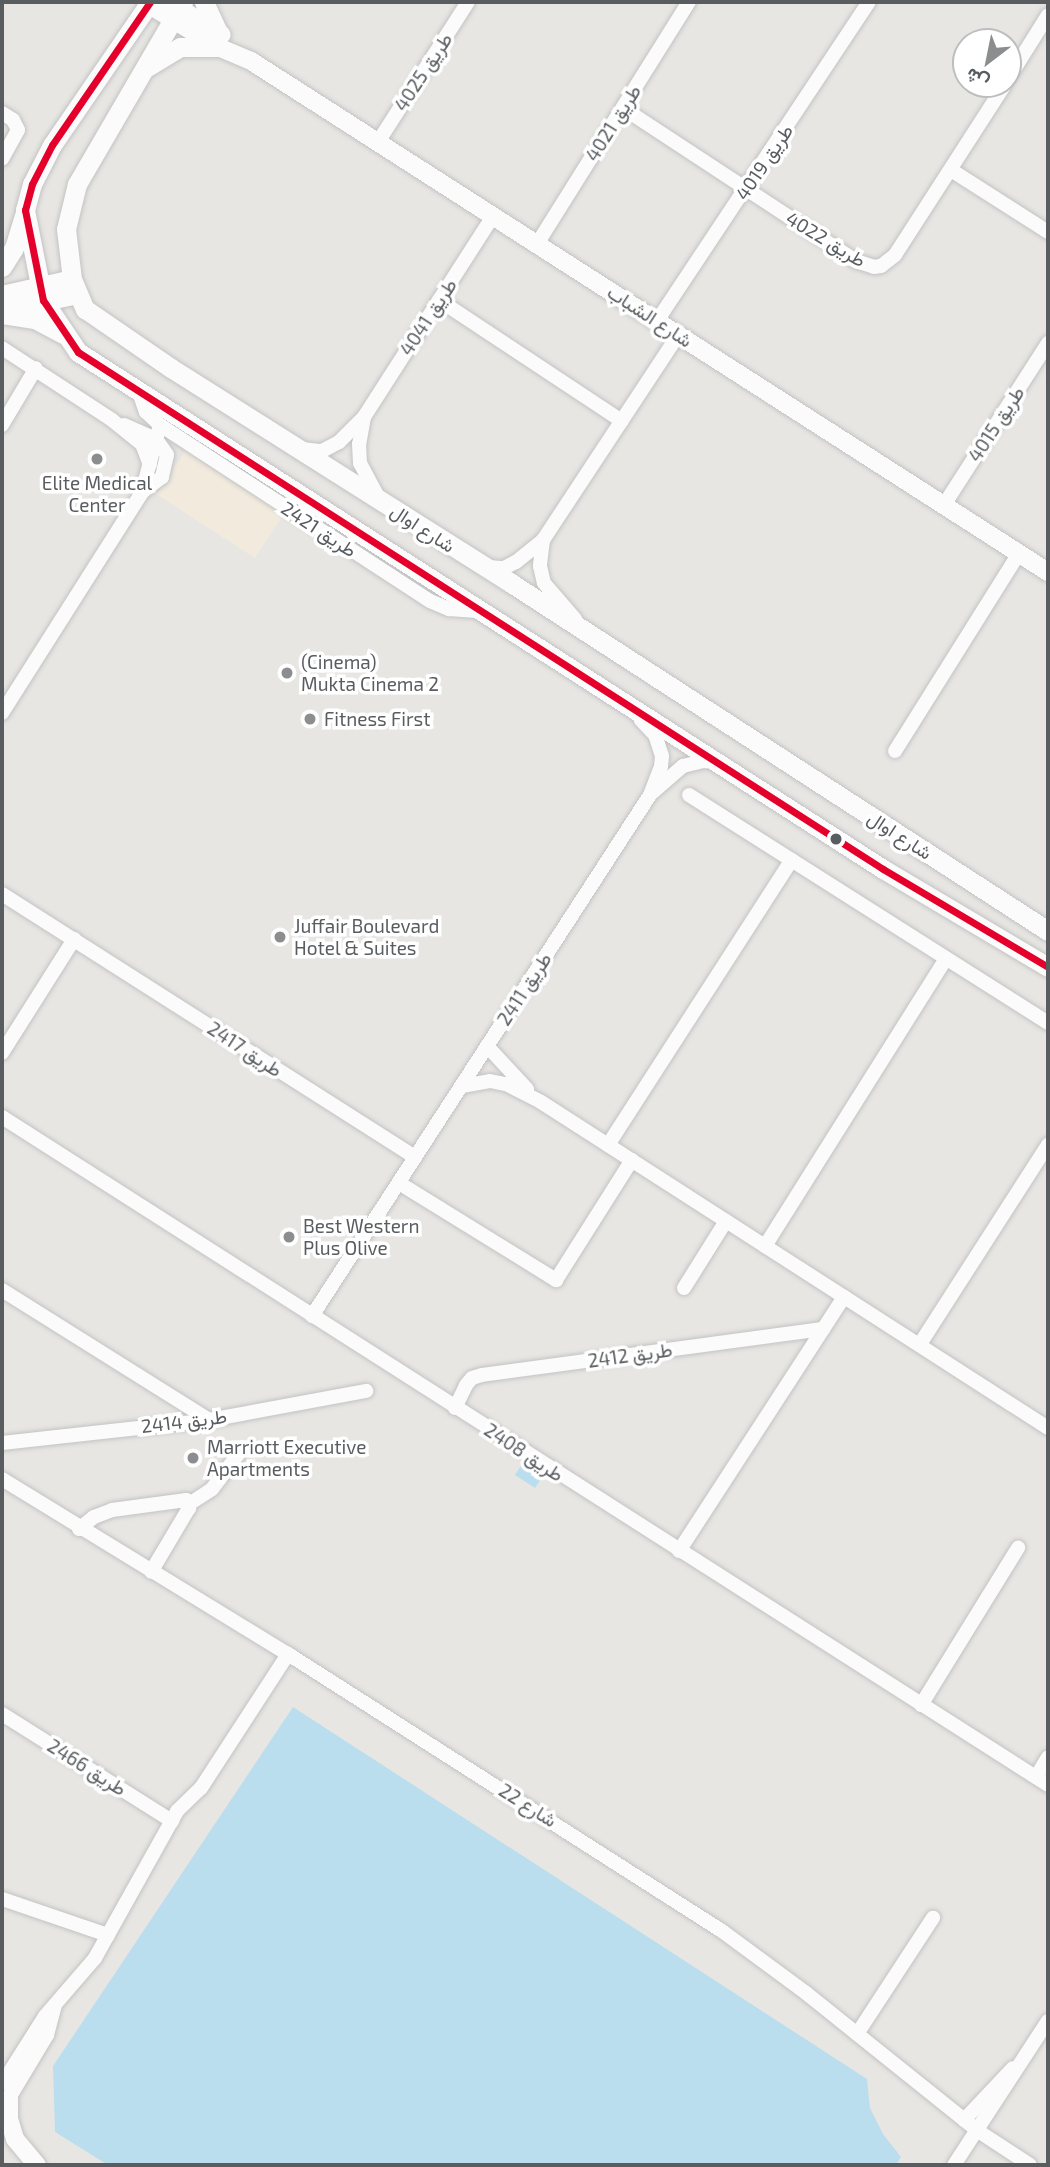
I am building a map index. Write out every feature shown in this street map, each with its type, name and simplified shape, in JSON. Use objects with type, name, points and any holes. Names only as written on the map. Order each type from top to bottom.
[{"type":"main road","points":[[140,72],[180,47],[218,40],[204,2]]},
{"type":"main road","name":"شارع اوال","points":[[149,3],[52,145],[32,184],[25,211],[41,294],[64,334],[78,352],[616,694],[883,869],[1048,967]]},
{"type":"main road","points":[[75,287],[66,229],[77,184],[176,8]]},
{"type":"main road","points":[[2,267],[14,248],[25,211]]},
{"type":"main road","name":"شارع اوال","points":[[75,287],[85,309],[111,329],[302,449],[1048,931]]},
{"type":"main road","points":[[2,312],[35,320],[64,334]]},
{"type":"street","name":"طريق 4025","points":[[378,142],[468,2]]},
{"type":"street","name":"طريق 4021","points":[[537,244],[689,2]]},
{"type":"street","name":"طريق 4019","points":[[657,321],[869,2]]},
{"type":"street","name":"شارع الشباب","points":[[149,3],[176,8],[218,40],[1048,572]]},
{"type":"street","points":[[1022,57],[1048,15]]},
{"type":"street","name":"طريق 4022","points":[[623,108],[856,261],[874,267],[881,266],[895,255],[996,98]]},
{"type":"street","points":[[2,113],[13,120],[18,130],[2,159]]},
{"type":"street","points":[[951,170],[1048,232]]},
{"type":"street","name":"طريق 4041","points":[[302,449],[322,451],[339,442],[364,417],[493,216]]},
{"type":"street","points":[[2,295],[41,294],[75,287]]},
{"type":"street","points":[[2,312],[41,294]]},
{"type":"street","points":[[439,300],[622,421]]},
{"type":"street","points":[[483,566],[504,568],[516,562],[543,540],[678,335]]},
{"type":"street","name":"طريق 4015","points":[[944,505],[1048,343]]},
{"type":"street","name":"طريق 2421","points":[[2,348],[112,420],[142,444],[150,465]]},
{"type":"street","points":[[2,425],[36,368]]},
{"type":"street","name":"طريق 2421","points":[[139,391],[167,455],[165,470],[157,482],[142,492]]},
{"type":"street","name":"طريق 4041","points":[[364,417],[359,444],[360,463],[379,499]]},
{"type":"street","name":"طريق 2421","points":[[112,420],[158,432],[430,601],[449,609],[486,612]]},
{"type":"street","name":"طريق 2421","points":[[2,713],[142,492],[158,432]]},
{"type":"street","points":[[543,540],[540,566],[544,583],[588,633]]},
{"type":"street","points":[[895,751],[1019,553]]},
{"type":"street","name":"طريق 2411","points":[[312,1316],[650,795],[661,767],[660,745],[655,734],[616,694]]},
{"type":"street","name":"طريق 2411","points":[[650,795],[683,766],[703,761],[719,762]]},
{"type":"street","points":[[689,795],[1048,1023]]},
{"type":"street","points":[[608,1145],[792,860]]},
{"type":"street","name":"طريق 2417","points":[[2,894],[415,1157]]},
{"type":"street","points":[[2,1053],[74,939]]},
{"type":"street","points":[[765,1246],[946,959]]},
{"type":"street","points":[[487,1046],[508,1072],[541,1102]]},
{"type":"street","points":[[462,1086],[490,1081],[506,1084],[541,1102],[1048,1428]]},
{"type":"street","name":"طريق 2408","points":[[2,1117],[1048,1785]]},
{"type":"street","points":[[920,1344],[1048,1145]]},
{"type":"street","points":[[399,1183],[556,1280],[632,1160]]},
{"type":"street","points":[[684,1288],[726,1221]]},
{"type":"street","points":[[2,1290],[209,1420]]},
{"type":"street","points":[[679,1551],[844,1297]]},
{"type":"street","name":"طريق 2412","points":[[455,1408],[466,1385],[472,1378],[482,1375],[823,1329]]},
{"type":"street","name":"طريق 2414","points":[[2,1443],[209,1420],[366,1391]]},
{"type":"street","points":[[151,1572],[189,1504],[212,1489],[239,1453]]},
{"type":"street","name":"شارع 22","points":[[2,1479],[79,1529],[288,1654],[722,1931],[978,2131],[1030,2165]]},
{"type":"street","points":[[79,1529],[94,1517],[112,1510],[184,1500],[189,1504]]},
{"type":"street","points":[[921,1705],[1018,1548]]},
{"type":"street","points":[[37,2165],[15,2139],[4,2098],[47,2035],[55,2004],[95,1958],[172,1821],[208,1778],[288,1654]]},
{"type":"street","name":"طريق 2466","points":[[2,1714],[172,1821]]},
{"type":"street","points":[[1035,1777],[1048,1757]]},
{"type":"street","points":[[2,1899],[107,1935]]},
{"type":"street","points":[[857,2034],[933,1918]]},
{"type":"street","points":[[954,2165],[1048,2021]]},
{"type":"street","points":[[964,2120],[991,2089],[1022,2061]]},
{"type":"shaded area","points":[[196,434],[294,498],[255,558],[157,494]]},
{"type":"water","points":[[522,1464],[542,1477],[535,1488],[515,1475]]},
{"type":"water","points":[[293,1707],[867,2079],[870,2108],[883,2134],[901,2157],[896,2165],[108,2165],[55,2132],[53,2066]]},
{"type":"transit line","points":[[150,2],[52,145],[32,184],[25,210],[43,300],[78,352],[883,869],[1048,967]]},
{"type":"place","name":"Elite Medical Center","points":[[97,459]]},
{"type":"place","name":"(Cinema) Mukta Cinema 2","points":[[287,673]]},
{"type":"place","name":"Fitness First","points":[[310,719]]},
{"type":"place","name":"Juffair Boulevard Hotel & Suites","points":[[280,937]]},
{"type":"place","name":"Best Western Plus Olive","points":[[289,1237]]},
{"type":"place","name":"Marriott Executive Apartments","points":[[193,1458]]}]
